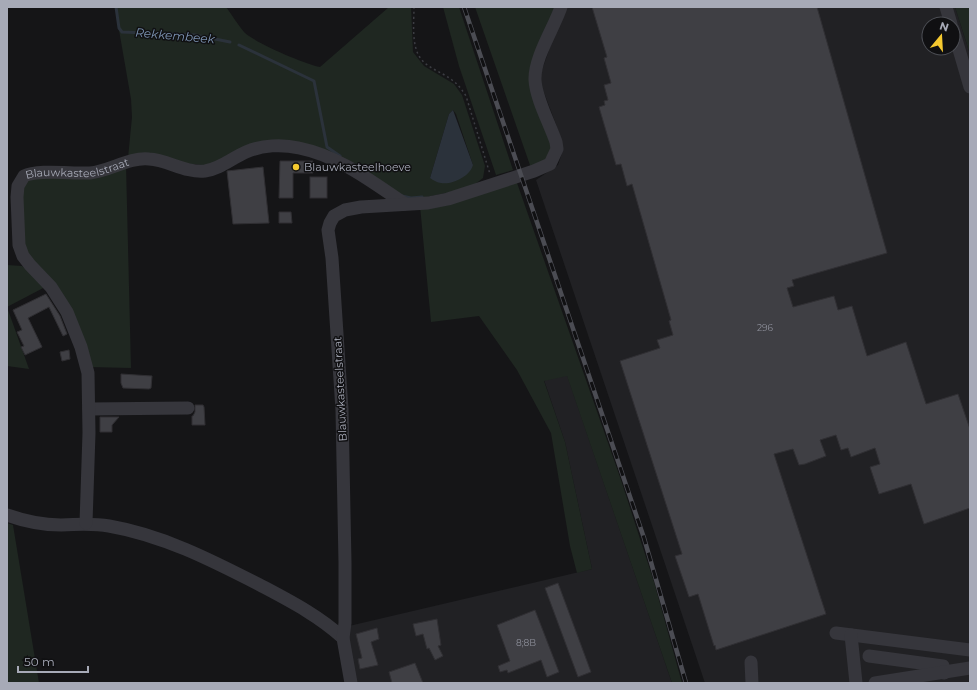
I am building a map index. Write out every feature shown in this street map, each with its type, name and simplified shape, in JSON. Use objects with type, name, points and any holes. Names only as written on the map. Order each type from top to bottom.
[{"type":"street","name":"Blauwkasteelstraat","points":[[351,683],[343,638],[345,623],[345,578],[342,410],[332,258],[328,230],[330,223],[334,216],[345,210],[361,207],[428,203],[543,168],[553,160],[557,149],[556,142],[537,91],[535,78],[540,57],[561,7]]},
{"type":"street","points":[[961,56],[970,88]]},
{"type":"street","name":"Blauwkasteelstraat","points":[[86,523],[89,409],[88,373],[74,329],[57,295],[30,265],[19,245],[17,197],[18,186],[24,176],[38,172],[93,172],[128,162],[149,159],[192,171],[205,171],[246,152],[265,146],[283,146],[318,152],[334,159],[405,204]]},
{"type":"street","points":[[89,409],[128,409],[136,407],[188,408]]},
{"type":"street","points":[[7,515],[40,524],[60,525],[86,523],[134,531],[182,547],[239,574],[302,608],[328,624],[343,638]]},
{"type":"street","points":[[836,633],[970,650]]},
{"type":"street","points":[[851,635],[856,683]]},
{"type":"street","points":[[869,656],[942,666],[944,673]]},
{"type":"street","points":[[751,662],[752,683]]},
{"type":"street","points":[[875,683],[970,668]]},
{"type":"path","points":[[414,7],[414,30],[416,47],[420,58],[429,66],[451,79],[459,86],[466,96],[493,184]]},
{"type":"shaded area","points":[[115,7],[226,7],[244,32],[250,37],[303,62],[320,67],[389,7],[411,7],[413,52],[424,66],[454,84],[462,95],[485,166],[483,178],[470,188],[407,201],[292,144],[213,166],[128,158],[132,117],[131,99]],"holes":[[[453,110],[456,114],[473,165],[430,178],[449,114]]]},
{"type":"shaded area","points":[[443,7],[459,7],[513,170],[496,175],[459,66]]},
{"type":"shaded area","points":[[475,7],[558,7],[537,62],[554,140],[548,160],[531,168]]},
{"type":"shaded area","points":[[564,7],[955,7],[958,16],[921,16],[921,56],[961,56],[961,26],[970,54],[970,683],[705,683],[536,180],[558,165],[563,150],[560,135],[540,82],[541,73]]},
{"type":"shaded area","points":[[955,7],[970,7],[970,54],[961,26],[961,16],[958,16]]},
{"type":"shaded area","points":[[453,110],[473,165],[468,173],[460,179],[451,183],[440,183],[430,178],[449,114]]},
{"type":"shaded area","points":[[126,165],[131,368],[89,367],[87,357],[26,256],[19,198],[29,175]]},
{"type":"shaded area","points":[[516,180],[621,480],[654,582],[682,683],[672,683],[567,376],[544,381],[565,442],[592,569],[577,573],[570,546],[551,433],[517,370],[479,316],[431,322],[420,206]]},
{"type":"shaded area","points":[[7,265],[22,266],[47,286],[7,307]]},
{"type":"shaded area","points":[[7,307],[29,369],[7,366]]},
{"type":"shaded area","points":[[567,375],[672,683],[356,683],[349,645],[349,626],[592,569],[565,442],[544,380]]},
{"type":"shaded area","points":[[7,523],[13,525],[39,683],[7,683]]},
{"type":"building","points":[[592,7],[817,7],[887,253],[792,280],[794,286],[787,288],[793,307],[834,296],[838,310],[852,306],[867,356],[906,342],[926,404],[958,394],[970,429],[970,508],[924,524],[911,484],[879,494],[870,467],[880,464],[875,448],[851,457],[848,448],[841,450],[836,435],[820,440],[826,456],[805,464],[799,465],[793,449],[774,454],[826,614],[716,650],[698,594],[689,597],[675,556],[682,554],[620,361],[660,348],[657,340],[673,335],[669,321],[671,320],[632,184],[627,186],[621,164],[616,165],[599,107],[605,105],[604,101],[608,100],[604,85],[611,83],[604,58],[607,57]]},
{"type":"building","points":[[280,161],[313,161],[313,173],[293,173],[293,198],[279,198]]},
{"type":"building","points":[[263,167],[269,223],[233,224],[227,171]]},
{"type":"building","points":[[310,177],[327,177],[327,198],[310,198]]},
{"type":"building","points":[[279,212],[291,212],[292,223],[279,223]]},
{"type":"building","points":[[46,294],[60,316],[67,334],[63,336],[49,307],[28,318],[42,347],[25,355],[21,347],[24,346],[17,332],[22,330],[13,310]]},
{"type":"building","points":[[69,350],[70,359],[62,361],[60,352]]},
{"type":"building","points":[[121,374],[152,376],[151,388],[123,388],[121,383]]},
{"type":"building","points":[[195,405],[203,405],[204,407],[205,425],[192,425],[192,416],[195,412]]},
{"type":"building","points":[[100,417],[119,417],[112,425],[112,432],[100,432]]},
{"type":"building","points":[[558,583],[591,672],[578,677],[545,588]]},
{"type":"building","points":[[535,610],[559,672],[547,677],[541,660],[508,673],[507,670],[500,672],[498,666],[510,661],[497,625]]},
{"type":"building","points":[[437,619],[441,645],[438,646],[443,656],[435,660],[429,648],[427,649],[423,634],[416,636],[413,624]]},
{"type":"building","points":[[377,628],[379,639],[371,642],[378,665],[360,669],[358,659],[362,658],[356,634]]},
{"type":"building","points":[[415,663],[423,683],[392,683],[389,672]]},
{"type":"waterway","name":"Rekkembeek","points":[[116,7],[119,28],[122,32],[195,35],[230,42]]},
{"type":"waterway","name":"Rekkembeek","points":[[239,45],[314,81],[327,147],[340,156]]},
{"type":"waterway","name":"Rekkembeek","points":[[402,196],[411,198],[422,197]]},
{"type":"railway","points":[[464,7],[644,538],[686,683]]},
{"type":"place","name":"Blauwkasteelhoeve","points":[[296,167]]}]
